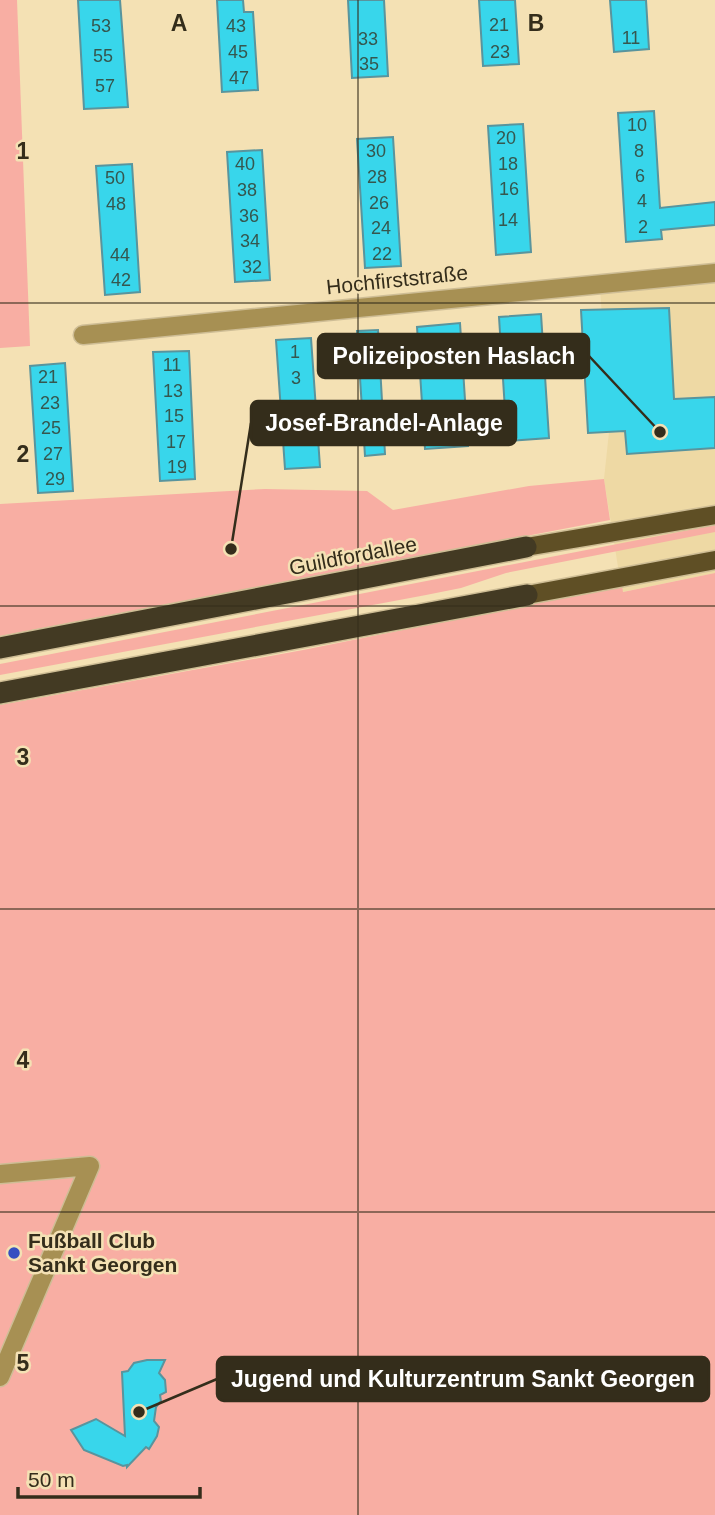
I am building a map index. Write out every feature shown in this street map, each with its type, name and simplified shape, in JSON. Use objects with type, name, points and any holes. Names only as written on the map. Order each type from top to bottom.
[{"type":"highway","name":"Guildfordallee","points":[[0,648],[526,547]]},
{"type":"highway","points":[[0,693],[527,595]]},
{"type":"main road","name":"Guildfordallee","points":[[526,547],[715,515]]},
{"type":"main road","points":[[527,595],[715,560]]},
{"type":"street","name":"Hochfirststraße","points":[[83,335],[715,272]]},
{"type":"street","points":[[0,1174],[90,1166],[0,1377]]},
{"type":"shaded area","points":[[0,0],[17,0],[30,346],[0,348]]},
{"type":"shaded area","points":[[715,276],[715,573],[622,592],[604,479],[609,432],[600,286]]},
{"type":"shaded area","points":[[604,479],[610,520],[0,636],[0,504],[265,489],[367,491],[393,510],[529,486]]},
{"type":"shaded area","points":[[715,525],[715,532],[506,573],[461,588],[0,675],[0,664]]},
{"type":"shaded area","points":[[715,573],[715,1515],[0,1515],[0,705],[303,650],[622,586],[623,592]]},
{"type":"building","points":[[78,0],[120,0],[128,107],[84,109]]},
{"type":"building","points":[[217,0],[243,0],[244,12],[253,12],[258,90],[222,92]]},
{"type":"building","points":[[348,0],[384,0],[388,76],[352,78]]},
{"type":"building","points":[[479,0],[515,0],[519,64],[483,66]]},
{"type":"building","points":[[610,0],[646,0],[649,49],[614,52]]},
{"type":"building","points":[[654,111],[660,208],[715,202],[715,225],[661,230],[662,239],[626,242],[618,113]]},
{"type":"building","points":[[523,124],[531,252],[496,255],[488,126]]},
{"type":"building","points":[[393,137],[401,266],[365,268],[357,139]]},
{"type":"building","points":[[262,150],[270,280],[235,282],[227,152]]},
{"type":"building","points":[[132,164],[140,292],[105,295],[96,166]]},
{"type":"building","points":[[669,308],[674,399],[715,397],[715,448],[627,454],[625,431],[588,433],[581,310]]},
{"type":"building","points":[[541,314],[549,438],[507,441],[499,317]]},
{"type":"building","points":[[460,323],[468,446],[425,449],[417,327]]},
{"type":"building","points":[[378,330],[385,454],[365,456],[357,331]]},
{"type":"building","points":[[311,338],[320,467],[285,469],[276,340]]},
{"type":"building","points":[[189,351],[195,479],[160,481],[153,352]]},
{"type":"building","points":[[65,363],[73,491],[38,493],[30,366]]},
{"type":"building","points":[[165,1360],[159,1373],[165,1380],[166,1392],[160,1395],[161,1401],[156,1407],[154,1421],[159,1427],[149,1449],[146,1447],[127,1467],[84,1450],[71,1430],[96,1419],[125,1436],[122,1372],[128,1371],[134,1363]]},
{"type":"place","name":"Polizeiposten Haslach","points":[[660,432]]},
{"type":"place","name":"Josef-Brandel-Anlage","points":[[231,549]]},
{"type":"place","name":"Fußball Club Sankt Georgen","points":[[14,1253]]},
{"type":"place","name":"Jugend und Kulturzentrum Sankt Georgen","points":[[139,1412]]}]
